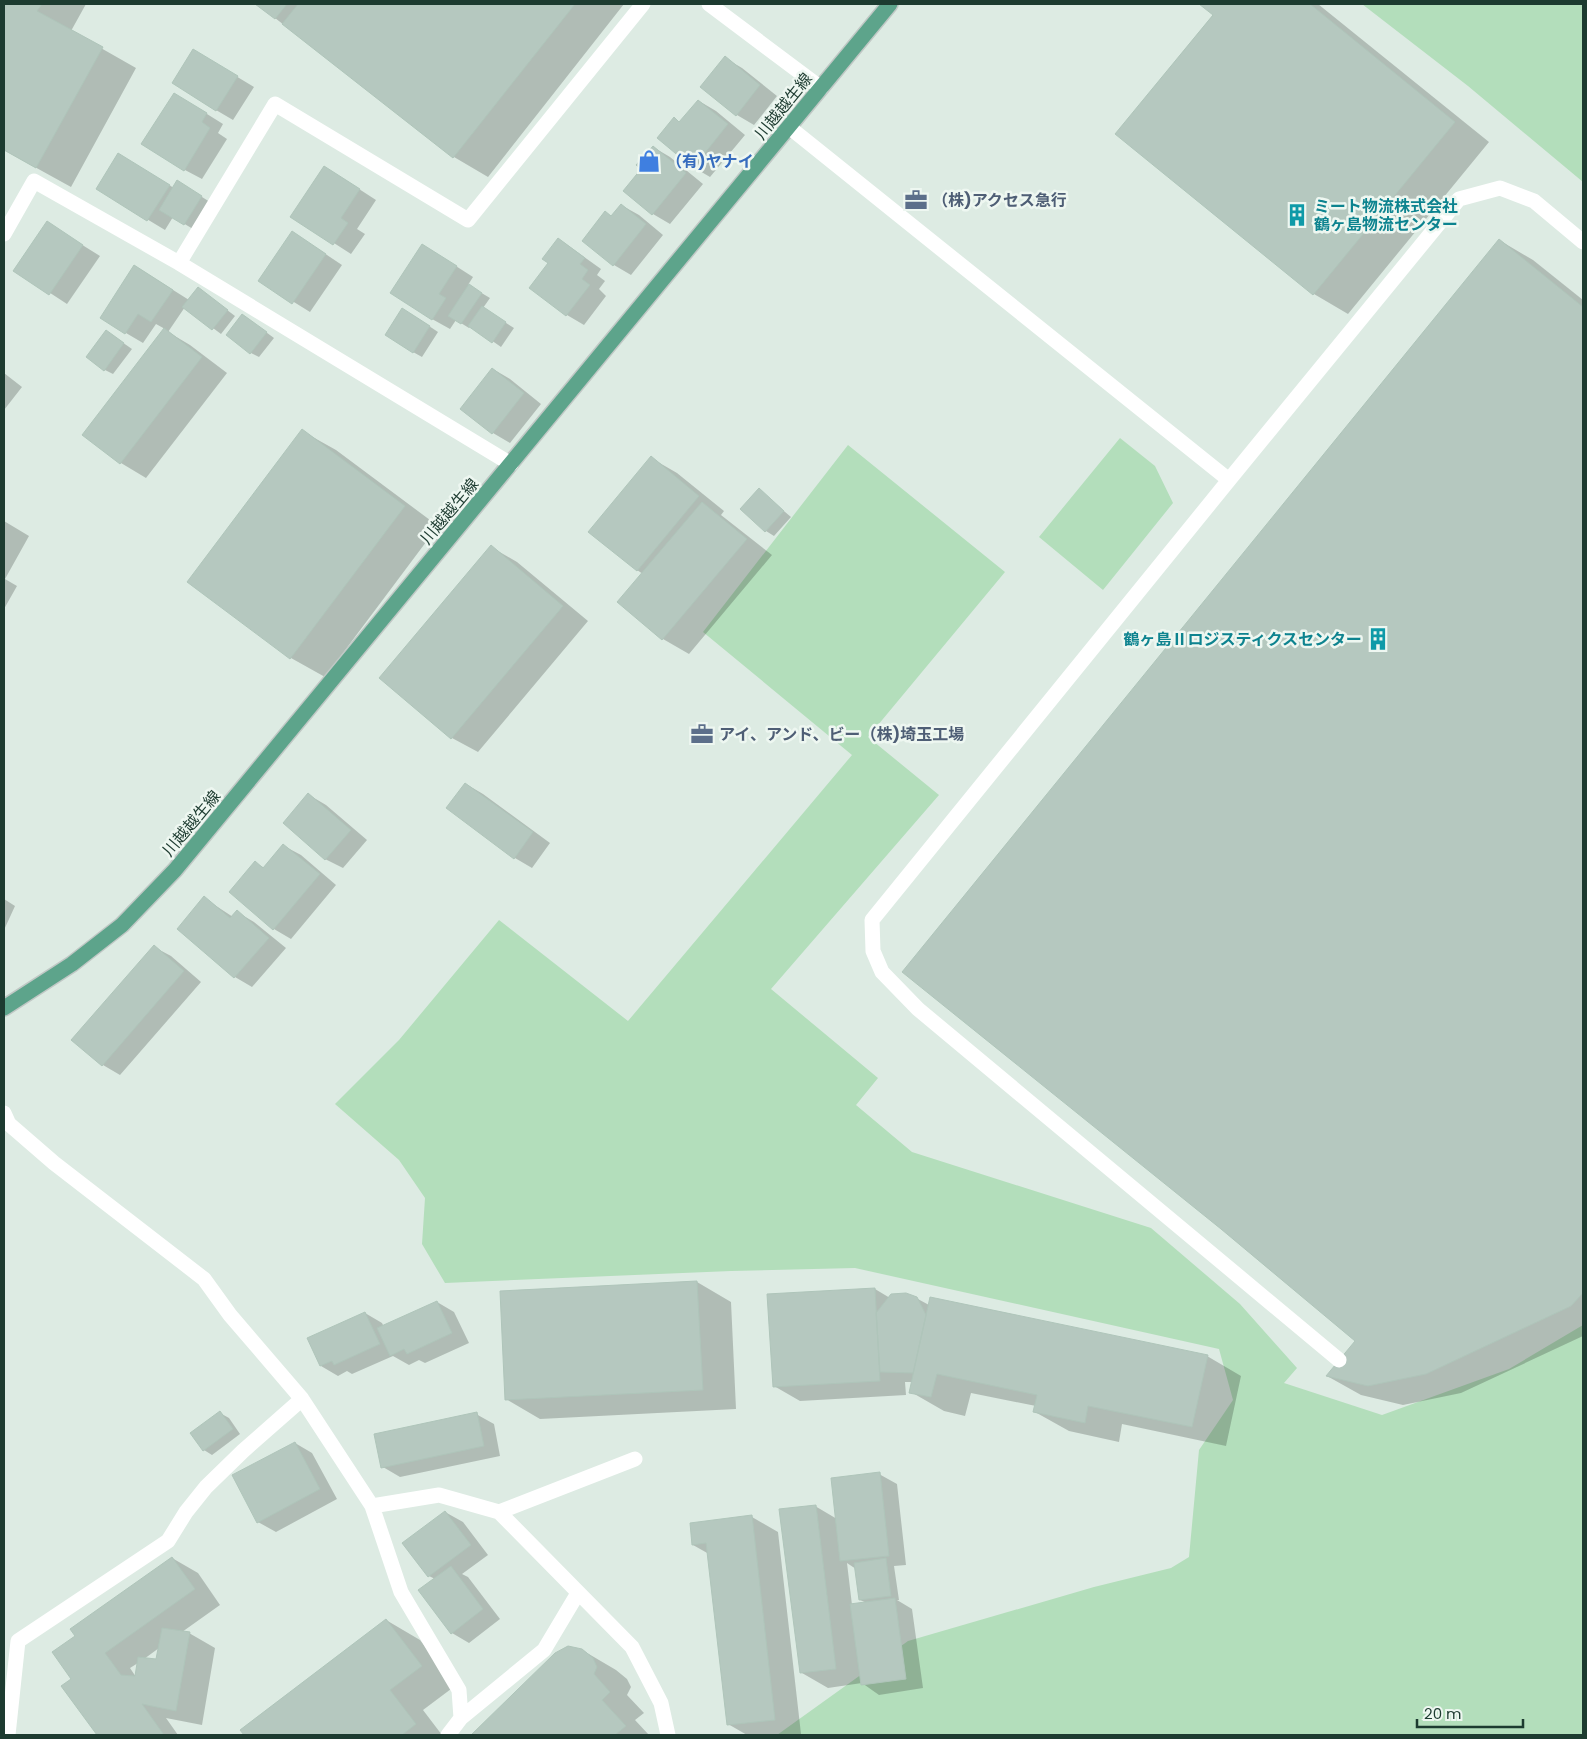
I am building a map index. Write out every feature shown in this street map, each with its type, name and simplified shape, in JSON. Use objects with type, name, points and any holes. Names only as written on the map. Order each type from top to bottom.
[{"type":"main road","name":"川越越生線","points":[[4,1008],[72,964],[122,925],[175,870],[890,4]]},
{"type":"street","points":[[179,263],[276,104],[468,220],[643,4]]},
{"type":"street","points":[[709,4],[821,88]]},
{"type":"street","points":[[789,127],[1229,480]]},
{"type":"street","points":[[4,234],[34,181],[179,263],[511,464]]},
{"type":"street","points":[[1339,1360],[918,1009],[882,972],[873,951],[872,920],[1459,199],[1500,188],[1534,202],[1583,242]]},
{"type":"street","points":[[4,1113],[9,1124],[54,1163],[204,1279],[230,1315],[302,1399],[372,1506],[401,1592],[459,1690],[460,1718]]},
{"type":"street","points":[[8,1735],[18,1641],[168,1541],[186,1512],[206,1487],[242,1451],[302,1399]]},
{"type":"street","points":[[499,1512],[635,1460]]},
{"type":"street","points":[[372,1506],[439,1494],[499,1512],[632,1647],[661,1703],[668,1735]]},
{"type":"street","points":[[448,1735],[460,1718],[544,1650],[578,1593]]},
{"type":"green space","points":[[1362,4],[1583,4],[1583,182],[1468,86]]},
{"type":"green space","points":[[1120,438],[1155,466],[1173,503],[1103,590],[1039,537]]},
{"type":"green space","points":[[848,445],[1005,572],[868,737],[939,795],[771,989],[878,1078],[856,1105],[912,1152],[1151,1228],[1240,1304],[1297,1368],[1284,1383],[1382,1415],[1509,1369],[1583,1325],[1583,1735],[777,1735],[908,1641],[1094,1587],[1171,1568],[1189,1557],[1199,1450],[1233,1400],[1219,1349],[855,1268],[731,1271],[445,1283],[422,1244],[425,1198],[399,1160],[335,1104],[399,1040],[499,920],[628,1021],[852,755],[703,632]]},
{"type":"building","points":[[4,4],[42,4],[37,11],[103,47],[36,168],[4,150]]},
{"type":"building","points":[[255,4],[287,4],[275,19]]},
{"type":"building","points":[[298,4],[575,4],[453,158],[282,24]]},
{"type":"building","name":"ミート物流株式会社 鶴ヶ島物流センター","points":[[1199,4],[1310,4],[1455,122],[1313,295],[1115,134],[1213,15]]},
{"type":"building","points":[[193,49],[238,76],[216,111],[172,83]]},
{"type":"building","points":[[725,56],[760,85],[736,116],[700,87]]},
{"type":"building","points":[[174,93],[207,113],[202,122],[210,128],[184,171],[141,144]]},
{"type":"building","points":[[698,100],[728,124],[693,168],[657,138],[674,117],[679,122]]},
{"type":"building","points":[[653,146],[686,173],[652,215],[623,191],[641,169],[636,165]]},
{"type":"building","points":[[118,153],[170,185],[147,221],[96,189]]},
{"type":"building","points":[[324,166],[360,189],[341,218],[348,223],[333,245],[290,217]]},
{"type":"building","points":[[177,180],[202,196],[184,225],[159,210]]},
{"type":"building","points":[[621,204],[646,224],[613,266],[582,241],[605,211],[611,216]]},
{"type":"building","points":[[47,221],[83,245],[49,295],[13,271]]},
{"type":"building","points":[[292,231],[326,254],[292,304],[258,281]]},
{"type":"building","points":[[558,238],[585,258],[580,264],[588,270],[582,279],[590,285],[566,316],[529,288],[548,263],[542,259]]},
{"type":"building","name":"鶴ヶ島Ⅱロジスティクスセンター","points":[[1499,239],[1583,307],[1583,1293],[1571,1306],[1426,1374],[1368,1386],[1326,1376],[1355,1341],[1221,1229],[902,972]]},
{"type":"building","points":[[422,244],[457,266],[439,294],[446,298],[432,320],[390,293]]},
{"type":"building","points":[[134,265],[173,290],[151,322],[138,314],[125,334],[100,318]]},
{"type":"building","points":[[469,284],[482,293],[461,324],[448,316]]},
{"type":"building","points":[[198,287],[228,310],[212,330],[182,307]]},
{"type":"building","points":[[482,306],[506,322],[492,343],[468,326]]},
{"type":"building","points":[[402,308],[430,326],[413,353],[385,335]]},
{"type":"building","points":[[242,314],[267,332],[250,354],[226,335]]},
{"type":"building","points":[[164,328],[202,357],[120,464],[82,435]]},
{"type":"building","points":[[106,330],[124,343],[104,371],[86,357]]},
{"type":"building","points":[[492,368],[524,393],[492,434],[460,409]]},
{"type":"building","points":[[302,429],[405,506],[290,659],[187,582]]},
{"type":"building","points":[[651,456],[699,496],[637,571],[588,532]]},
{"type":"building","points":[[759,488],[784,511],[765,532],[740,509]]},
{"type":"building","points":[[702,502],[747,539],[662,640],[617,602]]},
{"type":"building","points":[[491,545],[563,606],[451,739],[379,678]]},
{"type":"building","points":[[465,783],[533,832],[514,859],[446,808]]},
{"type":"building","points":[[308,793],[351,830],[325,860],[283,823]]},
{"type":"building","points":[[283,844],[320,874],[273,930],[229,892],[255,861],[263,868]]},
{"type":"building","points":[[204,896],[230,918],[237,910],[269,938],[234,978],[177,929]]},
{"type":"building","points":[[154,945],[184,971],[102,1066],[71,1040]]},
{"type":"building","points":[[697,1281],[703,1390],[505,1400],[500,1291]]},
{"type":"building","points":[[875,1288],[880,1381],[773,1387],[767,1294]]},
{"type":"building","points":[[906,1293],[917,1297],[926,1315],[913,1373],[880,1372],[876,1313],[891,1294]]},
{"type":"building","points":[[930,1297],[1208,1355],[1192,1427],[1088,1406],[1085,1423],[1033,1412],[1037,1395],[937,1374],[931,1397],[909,1393]]},
{"type":"building","points":[[437,1301],[452,1333],[407,1354],[404,1349],[390,1356],[377,1328]]},
{"type":"building","points":[[365,1312],[380,1344],[334,1365],[332,1361],[320,1366],[307,1338]]},
{"type":"building","points":[[220,1411],[233,1429],[203,1451],[190,1433]]},
{"type":"building","points":[[477,1412],[484,1446],[381,1468],[374,1434]]},
{"type":"building","points":[[295,1442],[320,1489],[257,1523],[232,1475]]},
{"type":"building","points":[[880,1472],[889,1556],[840,1561],[831,1478]]},
{"type":"building","points":[[816,1505],[836,1669],[800,1673],[779,1509]]},
{"type":"building","points":[[445,1511],[471,1545],[428,1577],[402,1543]]},
{"type":"building","points":[[752,1515],[775,1720],[727,1725],[706,1543],[692,1545],[690,1523]]},
{"type":"building","points":[[172,1557],[195,1589],[105,1653],[121,1675],[135,1676],[138,1657],[156,1659],[162,1628],[190,1632],[176,1711],[142,1704],[164,1735],[97,1735],[61,1686],[71,1679],[52,1652],[75,1636],[70,1629]]},
{"type":"building","points":[[886,1558],[891,1596],[859,1600],[854,1563]]},
{"type":"building","points":[[451,1566],[483,1609],[451,1634],[418,1590]]},
{"type":"building","points":[[895,1598],[906,1679],[861,1685],[850,1604]]},
{"type":"building","points":[[386,1619],[422,1666],[390,1690],[416,1724],[402,1735],[244,1735],[240,1730]]},
{"type":"building","points":[[568,1646],[582,1649],[593,1658],[597,1667],[594,1674],[610,1692],[602,1700],[626,1726],[615,1735],[471,1735],[555,1653]]},
{"type":"place","name":"（有)ヤナイ","points":[[649,161]]},
{"type":"place","name":"（株)アクセス急行","points":[[916,200]]},
{"type":"place","name":"ミート物流株式会社 鶴ヶ島物流センター","points":[[1297,215]]},
{"type":"place","name":"鶴ヶ島Ⅱロジスティクスセンター","points":[[1378,639]]},
{"type":"place","name":"アイ、アンド、ビー（株)埼玉工場","points":[[702,734]]}]
